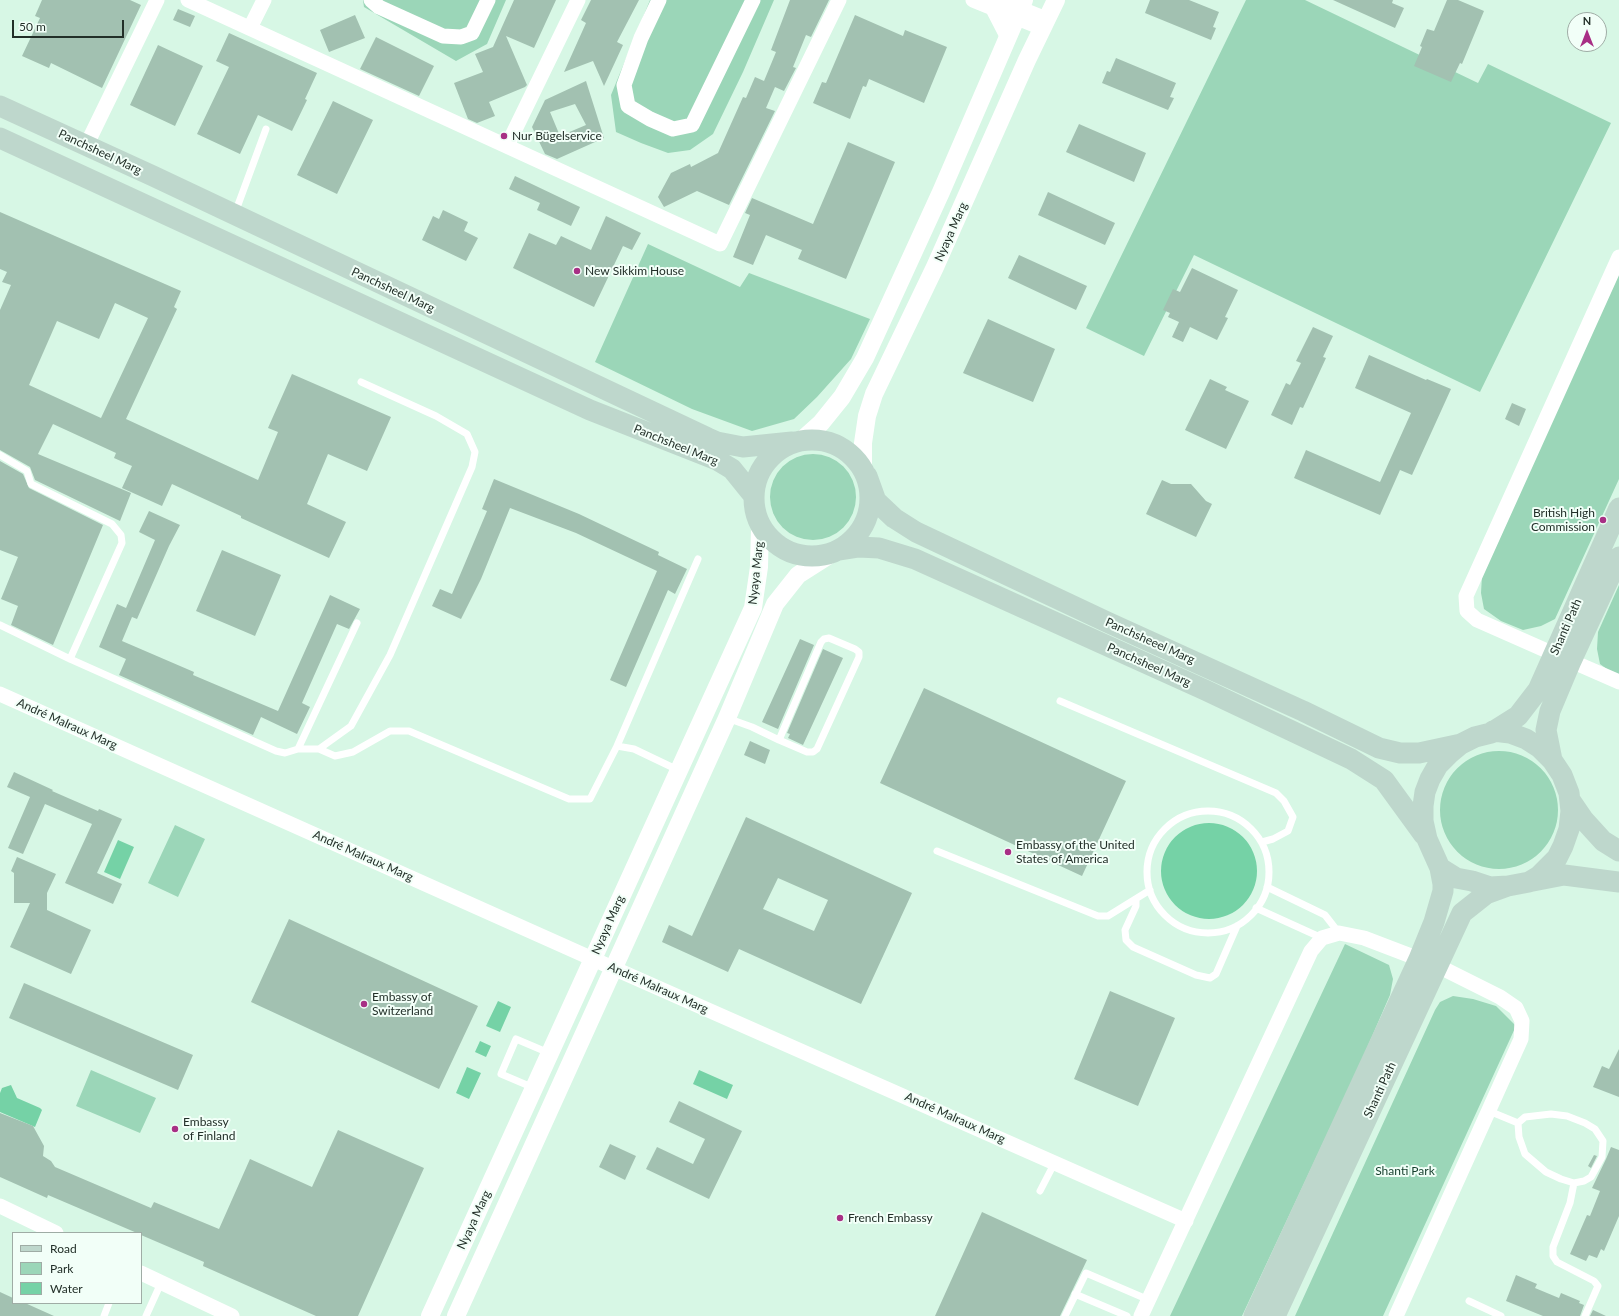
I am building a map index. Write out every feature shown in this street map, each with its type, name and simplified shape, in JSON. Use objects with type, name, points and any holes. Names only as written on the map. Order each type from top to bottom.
[{"type":"main road","name":"Panchsheel Marg","points":[[0,106],[717,442],[743,447],[797,441]]},
{"type":"main road","name":"Panchsheel Marg","points":[[0,138],[590,410],[717,460],[732,469],[753,495]]},
{"type":"main road","points":[[820,440],[837,445],[852,455],[865,472],[871,493],[870,510],[866,521],[854,540],[835,552],[811,557],[791,553],[773,543],[760,527],[754,512],[753,495],[758,473],[772,454],[797,441],[820,440]]},
{"type":"main road","name":"Panchsheeel Marg","points":[[865,472],[876,501],[894,518],[916,532],[1107,622],[1303,711],[1379,748],[1400,753],[1419,753],[1461,744]]},
{"type":"main road","name":"Shanti Path","points":[[1552,760],[1546,730],[1562,658],[1619,508]]},
{"type":"main road","name":"Panchsheel Marg","points":[[835,552],[859,547],[879,548],[915,559],[1212,693],[1351,759],[1384,780],[1427,839]]},
{"type":"main road","name":"Shanti Path","points":[[1461,744],[1493,731],[1518,716],[1562,658],[1619,557]]},
{"type":"main road","points":[[1493,731],[1510,733],[1526,739],[1540,748],[1552,760],[1562,776],[1569,793],[1571,811],[1569,829],[1563,846],[1557,858],[1549,868],[1529,882]]},
{"type":"main road","points":[[1427,839],[1423,821],[1425,792],[1438,765],[1461,744]]},
{"type":"main road","points":[[1570,800],[1583,819],[1603,841],[1619,851]]},
{"type":"main road","name":"Shanti Path","points":[[1275,1316],[1428,962],[1434,922],[1443,891],[1440,868],[1427,839]]},
{"type":"main road","points":[[1440,868],[1456,878],[1490,887],[1508,886],[1564,875],[1619,882]]},
{"type":"main road","name":"Shanti Path","points":[[1254,1316],[1428,962],[1444,949],[1462,913],[1486,894],[1508,886]]},
{"type":"street","points":[[86,146],[157,0]]},
{"type":"street","points":[[188,0],[720,244],[839,0]]},
{"type":"street","points":[[250,28],[264,0]]},
{"type":"street","points":[[371,0],[379,7],[443,36],[461,37],[472,33],[488,0]]},
{"type":"street","points":[[507,146],[578,0]]},
{"type":"street","points":[[659,0],[641,38],[624,85],[628,106],[650,119],[673,129],[692,125],[754,0]]},
{"type":"street","points":[[973,0],[1020,9],[1044,24]]},
{"type":"street","name":"Nyaya Marg","points":[[865,472],[863,443],[867,416],[876,389],[889,365],[935,267],[1056,0]]},
{"type":"street","points":[[996,4],[1008,38]]},
{"type":"street","points":[[797,441],[821,423],[842,397],[865,358],[941,192],[1020,9]]},
{"type":"street","points":[[1619,257],[1466,596],[1467,611],[1477,620],[1619,682]]},
{"type":"street","name":"Nyaya Marg","points":[[430,1316],[753,608],[759,566],[760,527]]},
{"type":"street","name":"Nyaya Marg","points":[[456,1316],[727,718],[775,604],[798,575],[835,552]]},
{"type":"street","name":"André Malraux Marg","points":[[0,694],[613,968],[1186,1221]]},
{"type":"street","points":[[1141,1316],[1311,951],[1322,938],[1339,933],[1364,938],[1428,962],[1500,997],[1516,1008],[1522,1022],[1521,1039],[1396,1316]]},
{"type":"street","points":[[0,1206],[54,1232]]},
{"type":"street","points":[[142,1274],[232,1316]]},
{"type":"lane","points":[[234,215],[266,129]]},
{"type":"lane","points":[[319,749],[351,726],[386,661],[472,467],[475,452],[467,434],[436,416],[361,382]]},
{"type":"lane","points":[[0,456],[27,470],[31,484],[112,524],[121,535],[122,543],[70,659]]},
{"type":"lane","points":[[0,625],[70,659],[276,751],[285,753],[298,749],[319,749],[335,756],[352,752],[390,732],[409,731],[569,799],[590,799],[617,746],[698,559]]},
{"type":"lane","points":[[298,749],[357,623]]},
{"type":"lane","points":[[727,718],[807,752],[813,752],[818,749],[858,657],[858,652],[855,649],[829,638],[824,639],[821,642],[779,740]]},
{"type":"lane","points":[[1060,701],[1276,793],[1284,801],[1293,816],[1288,831],[1273,839],[1262,842]]},
{"type":"lane","points":[[617,746],[634,749],[679,770]]},
{"type":"lane","points":[[1213,810],[1233,816],[1250,826],[1262,842],[1268,860],[1269,879],[1264,898],[1252,914],[1237,926],[1218,932],[1198,932],[1180,926],[1163,914],[1151,896],[1146,876],[1148,855],[1158,836],[1172,821],[1192,812],[1213,810]]},
{"type":"lane","points":[[937,851],[1098,916],[1108,916],[1150,890]]},
{"type":"lane","points":[[1267,887],[1325,915],[1339,933]]},
{"type":"lane","points":[[1136,900],[1136,906],[1125,930],[1126,940],[1133,947],[1196,975],[1210,978],[1216,974],[1237,926]]},
{"type":"lane","points":[[1256,908],[1322,938]]},
{"type":"lane","points":[[534,1088],[501,1074],[516,1039],[550,1053]]},
{"type":"lane","points":[[1488,1112],[1518,1123]]},
{"type":"lane","points":[[1551,1114],[1585,1123],[1595,1129],[1603,1141],[1602,1156],[1591,1177],[1584,1181],[1574,1183],[1546,1172],[1525,1154],[1519,1137],[1518,1123],[1525,1117],[1551,1114]]},
{"type":"lane","points":[[1040,1191],[1054,1162]]},
{"type":"lane","points":[[1574,1183],[1570,1203],[1554,1247],[1553,1256],[1557,1262],[1594,1281],[1598,1286],[1585,1316]]},
{"type":"lane","points":[[1065,1316],[1086,1273],[1149,1300]]},
{"type":"lane","points":[[146,1316],[161,1283]]},
{"type":"lane","points":[[1075,1294],[1127,1316]]},
{"type":"lane","points":[[1468,1300],[1502,1316]]},
{"type":"lane","points":[[104,1316],[109,1304]]},
{"type":"green space","points":[[363,0],[506,0],[487,44],[456,61],[364,7]]},
{"type":"green space","points":[[650,0],[774,0],[743,72],[713,134],[690,150],[668,153],[616,132],[611,95]]},
{"type":"green space","points":[[1246,0],[1305,0],[1478,83],[1488,64],[1611,123],[1480,392],[1194,255],[1144,356],[1086,328]]},
{"type":"green space","points":[[648,244],[740,287],[749,273],[870,319],[851,359],[817,397],[794,419],[752,431],[692,409],[595,362]]},
{"type":"green space","points":[[1619,272],[1619,479],[1555,619],[1541,626],[1523,630],[1501,621],[1484,609],[1481,593],[1482,576]]},
{"type":"green space","points":[[813,454],[829,457],[837,461],[849,473],[853,481],[856,497],[853,513],[849,521],[837,533],[829,537],[813,540],[797,537],[789,533],[777,521],[773,513],[770,497],[773,481],[777,473],[789,461],[797,457]]},
{"type":"green space","points":[[1619,585],[1619,678],[1600,664],[1597,649],[1598,632]]},
{"type":"green space","points":[[1499,751],[1521,756],[1532,761],[1548,777],[1553,788],[1558,810],[1553,832],[1548,843],[1532,859],[1521,864],[1499,869],[1477,864],[1466,859],[1450,843],[1445,832],[1440,810],[1445,788],[1450,777],[1466,761],[1477,756]]},
{"type":"green space","points":[[175,825],[205,839],[178,897],[148,883]]},
{"type":"green space","points":[[1345,944],[1389,965],[1393,979],[1390,995],[1360,1064],[1242,1316],[1170,1316]]},
{"type":"green space","name":"Shanti Park","points":[[1453,996],[1473,999],[1496,1006],[1516,1026],[1383,1316],[1295,1316],[1435,1010],[1440,1002]]},
{"type":"green space","points":[[91,1070],[156,1098],[140,1133],[76,1106]]},
{"type":"water","points":[[1209,823],[1227,827],[1236,831],[1243,837],[1249,844],[1253,853],[1257,871],[1253,889],[1249,898],[1243,905],[1236,911],[1227,915],[1209,919],[1191,915],[1182,911],[1175,905],[1169,898],[1165,889],[1161,871],[1165,853],[1169,844],[1175,837],[1182,831],[1191,827]]},
{"type":"water","points":[[118,840],[134,847],[120,879],[104,872]]},
{"type":"water","points":[[498,1001],[511,1007],[500,1032],[486,1026]]},
{"type":"water","points":[[480,1041],[491,1046],[486,1057],[475,1052]]},
{"type":"water","points":[[467,1067],[481,1073],[469,1099],[456,1093]]},
{"type":"water","points":[[699,1070],[733,1085],[727,1099],[693,1084]]},
{"type":"water","points":[[11,1085],[17,1098],[42,1110],[35,1127],[0,1112],[0,1093],[2,1088]]},
{"type":"building","points":[[42,0],[130,0],[141,5],[102,88],[51,63],[49,68],[22,56],[40,18],[35,16]]},
{"type":"building","points":[[514,0],[556,0],[534,48],[506,36],[527,85],[489,102],[495,116],[477,123],[468,119],[454,83],[483,72],[475,54],[493,47]]},
{"type":"building","points":[[591,0],[639,0],[617,42],[623,45],[604,86],[593,61],[564,72],[586,23],[581,20]]},
{"type":"building","points":[[790,0],[829,0],[811,37],[806,35],[793,67],[796,68],[784,91],[775,87],[766,108],[775,111],[729,205],[697,191],[664,207],[658,197],[671,173],[690,164],[691,167],[718,153],[743,97],[746,98],[755,77],[764,81],[776,52],[771,50]]},
{"type":"building","points":[[1150,0],[1189,0],[1219,12],[1213,27],[1216,28],[1211,40],[1145,13]]},
{"type":"building","points":[[1333,0],[1393,0],[1392,3],[1404,8],[1395,28]]},
{"type":"building","points":[[1447,0],[1458,0],[1484,11],[1462,64],[1460,63],[1451,82],[1414,66],[1422,47],[1420,46],[1427,29],[1434,31]]},
{"type":"building","points":[[178,9],[195,16],[190,27],[173,20]]},
{"type":"building","points":[[355,15],[365,38],[329,52],[320,30]]},
{"type":"building","points":[[855,15],[903,36],[905,30],[947,47],[924,103],[869,79],[866,87],[863,86],[850,119],[813,103],[822,82],[826,83]]},
{"type":"building","points":[[229,33],[317,73],[305,99],[307,100],[292,131],[258,115],[240,154],[197,134],[229,67],[216,61]]},
{"type":"building","points":[[376,37],[434,66],[419,96],[360,69]]},
{"type":"building","points":[[158,45],[203,66],[175,126],[130,105]]},
{"type":"building","points":[[1116,58],[1176,83],[1170,97],[1174,98],[1168,110],[1102,83],[1107,71],[1110,72]]},
{"type":"building","points":[[586,81],[604,138],[557,159],[545,154],[532,127],[545,100]],"holes":[[[575,104],[586,125],[560,136],[550,112]]]},
{"type":"building","points":[[333,101],[373,120],[337,194],[297,175]]},
{"type":"building","points":[[1079,124],[1146,153],[1134,182],[1066,152]]},
{"type":"building","points":[[848,142],[895,162],[846,279],[798,259],[802,250],[766,235],[753,265],[733,257],[750,215],[745,213],[752,198],[813,224]]},
{"type":"building","points":[[515,176],[580,207],[571,226],[537,210],[540,203],[509,189]]},
{"type":"building","points":[[1048,192],[1115,223],[1105,245],[1038,215]]},
{"type":"building","points":[[443,210],[468,222],[464,231],[478,238],[466,261],[422,240],[433,216],[439,219]]},
{"type":"building","points":[[0,212],[181,291],[174,307],[177,309],[126,419],[258,480],[278,432],[268,428],[292,374],[391,417],[367,471],[328,454],[307,504],[346,522],[329,558],[241,518],[241,516],[172,484],[162,506],[122,488],[132,466],[114,458],[116,453],[53,424],[38,454],[131,493],[120,521],[35,480],[30,467],[0,450],[0,310],[11,285],[2,282],[7,272],[0,269]],"holes":[[[115,303],[148,318],[101,418],[29,385],[57,321],[99,339]]]},
{"type":"building","points":[[606,216],[641,233],[632,250],[623,246],[594,307],[513,268],[529,233],[556,245],[561,236],[591,250]]},
{"type":"building","points":[[1019,255],[1087,286],[1076,310],[1008,278]]},
{"type":"building","points":[[1192,268],[1238,290],[1225,317],[1228,318],[1217,340],[1190,327],[1183,342],[1172,337],[1179,322],[1168,317],[1170,313],[1163,310],[1173,289],[1180,292]]},
{"type":"building","points":[[988,319],[1055,349],[1033,402],[963,373]]},
{"type":"building","points":[[1313,327],[1333,336],[1323,357],[1326,358],[1303,408],[1300,407],[1292,425],[1271,415],[1286,383],[1290,385],[1301,363],[1296,361]]},
{"type":"building","points":[[1369,355],[1426,380],[1427,379],[1451,389],[1412,475],[1400,470],[1380,515],[1294,478],[1306,450],[1380,482],[1411,413],[1355,388]]},
{"type":"building","points":[[1210,379],[1227,387],[1225,390],[1249,401],[1226,449],[1185,430]]},
{"type":"building","points":[[1512,403],[1526,409],[1519,426],[1505,419]]},
{"type":"building","points":[[0,461],[23,474],[29,488],[103,525],[53,645],[11,625],[18,606],[1,599],[18,557],[0,550]]},
{"type":"building","points":[[494,479],[579,514],[659,552],[658,555],[687,569],[675,594],[668,590],[626,687],[610,680],[657,571],[576,533],[510,508],[481,579],[461,619],[432,606],[440,589],[452,594],[487,511],[482,509]]},
{"type":"building","points":[[1162,480],[1171,484],[1191,484],[1206,501],[1212,504],[1196,537],[1146,514]]},
{"type":"building","points":[[149,511],[180,525],[169,546],[137,619],[132,617],[122,641],[194,672],[193,675],[278,711],[330,595],[360,609],[349,629],[337,624],[302,703],[310,707],[297,734],[261,717],[253,735],[119,675],[126,659],[99,647],[117,604],[126,608],[155,540],[139,532]]},
{"type":"building","points":[[222,550],[281,575],[255,636],[196,611]]},
{"type":"building","points":[[800,639],[814,645],[778,729],[762,722]]},
{"type":"building","points":[[823,649],[843,658],[803,745],[788,738],[790,734],[787,733]]},
{"type":"building","points":[[924,688],[1126,781],[1082,876],[880,783]]},
{"type":"building","points":[[750,741],[770,750],[765,764],[744,755]]},
{"type":"building","points":[[14,772],[68,798],[98,811],[99,809],[122,819],[97,873],[122,884],[113,904],[65,883],[92,824],[45,804],[23,854],[8,848],[30,797],[7,787]]},
{"type":"building","points":[[746,817],[912,893],[861,1004],[739,949],[728,972],[662,942],[669,925],[692,936]],"holes":[[[778,878],[828,900],[814,931],[763,909]]]},
{"type":"building","points":[[17,857],[56,874],[47,893],[47,910],[91,930],[71,974],[10,947],[30,903],[14,903],[14,873],[11,871]]},
{"type":"building","name":"Embassy of Switzerland","points":[[289,919],[478,1006],[439,1089],[251,1002]]},
{"type":"building","points":[[24,983],[193,1055],[178,1090],[9,1018]]},
{"type":"building","points":[[1110,991],[1175,1018],[1138,1106],[1074,1079]]},
{"type":"building","points":[[1619,1049],[1619,1097],[1593,1087],[1602,1066],[1609,1069]]},
{"type":"building","points":[[679,1101],[742,1131],[709,1199],[646,1169],[657,1147],[693,1164],[705,1139],[669,1122]]},
{"type":"building","points":[[0,1113],[33,1126],[44,1146],[43,1156],[51,1161],[55,1167],[151,1208],[154,1202],[219,1229],[250,1159],[312,1187],[338,1130],[424,1168],[358,1316],[316,1316],[203,1266],[204,1262],[142,1235],[142,1232],[135,1232],[48,1195],[47,1198],[0,1177]]},
{"type":"building","points":[[610,1144],[636,1156],[625,1180],[599,1167]]},
{"type":"building","points":[[1611,1147],[1619,1150],[1619,1216],[1604,1251],[1601,1249],[1597,1258],[1589,1255],[1586,1261],[1570,1254],[1587,1215],[1590,1216],[1600,1191],[1592,1188]]},
{"type":"building","points":[[1594,1155],[1597,1156],[1591,1168],[1588,1166]]},
{"type":"building","points":[[982,1212],[1087,1260],[1060,1316],[935,1316]]},
{"type":"building","points":[[1516,1275],[1537,1284],[1535,1288],[1559,1298],[1561,1293],[1580,1301],[1579,1303],[1584,1305],[1580,1316],[1543,1316],[1506,1301]]},
{"type":"building","points":[[0,1292],[12,1298],[12,1304],[27,1304],[54,1316],[0,1316]]},
{"type":"building","points":[[1593,1310],[1606,1316],[1590,1316]]},
{"type":"place","name":"Nur Bügelservice","points":[[504,136]]},
{"type":"place","name":"New Sikkim House","points":[[577,271]]},
{"type":"place","name":"British High Commission","points":[[1603,520]]},
{"type":"place","name":"Embassy of the United States of America","points":[[1008,852]]},
{"type":"place","name":"Embassy of Switzerland","points":[[364,1004]]},
{"type":"place","name":"Embassy of Finland","points":[[175,1129]]},
{"type":"place","name":"French Embassy","points":[[840,1218]]}]
